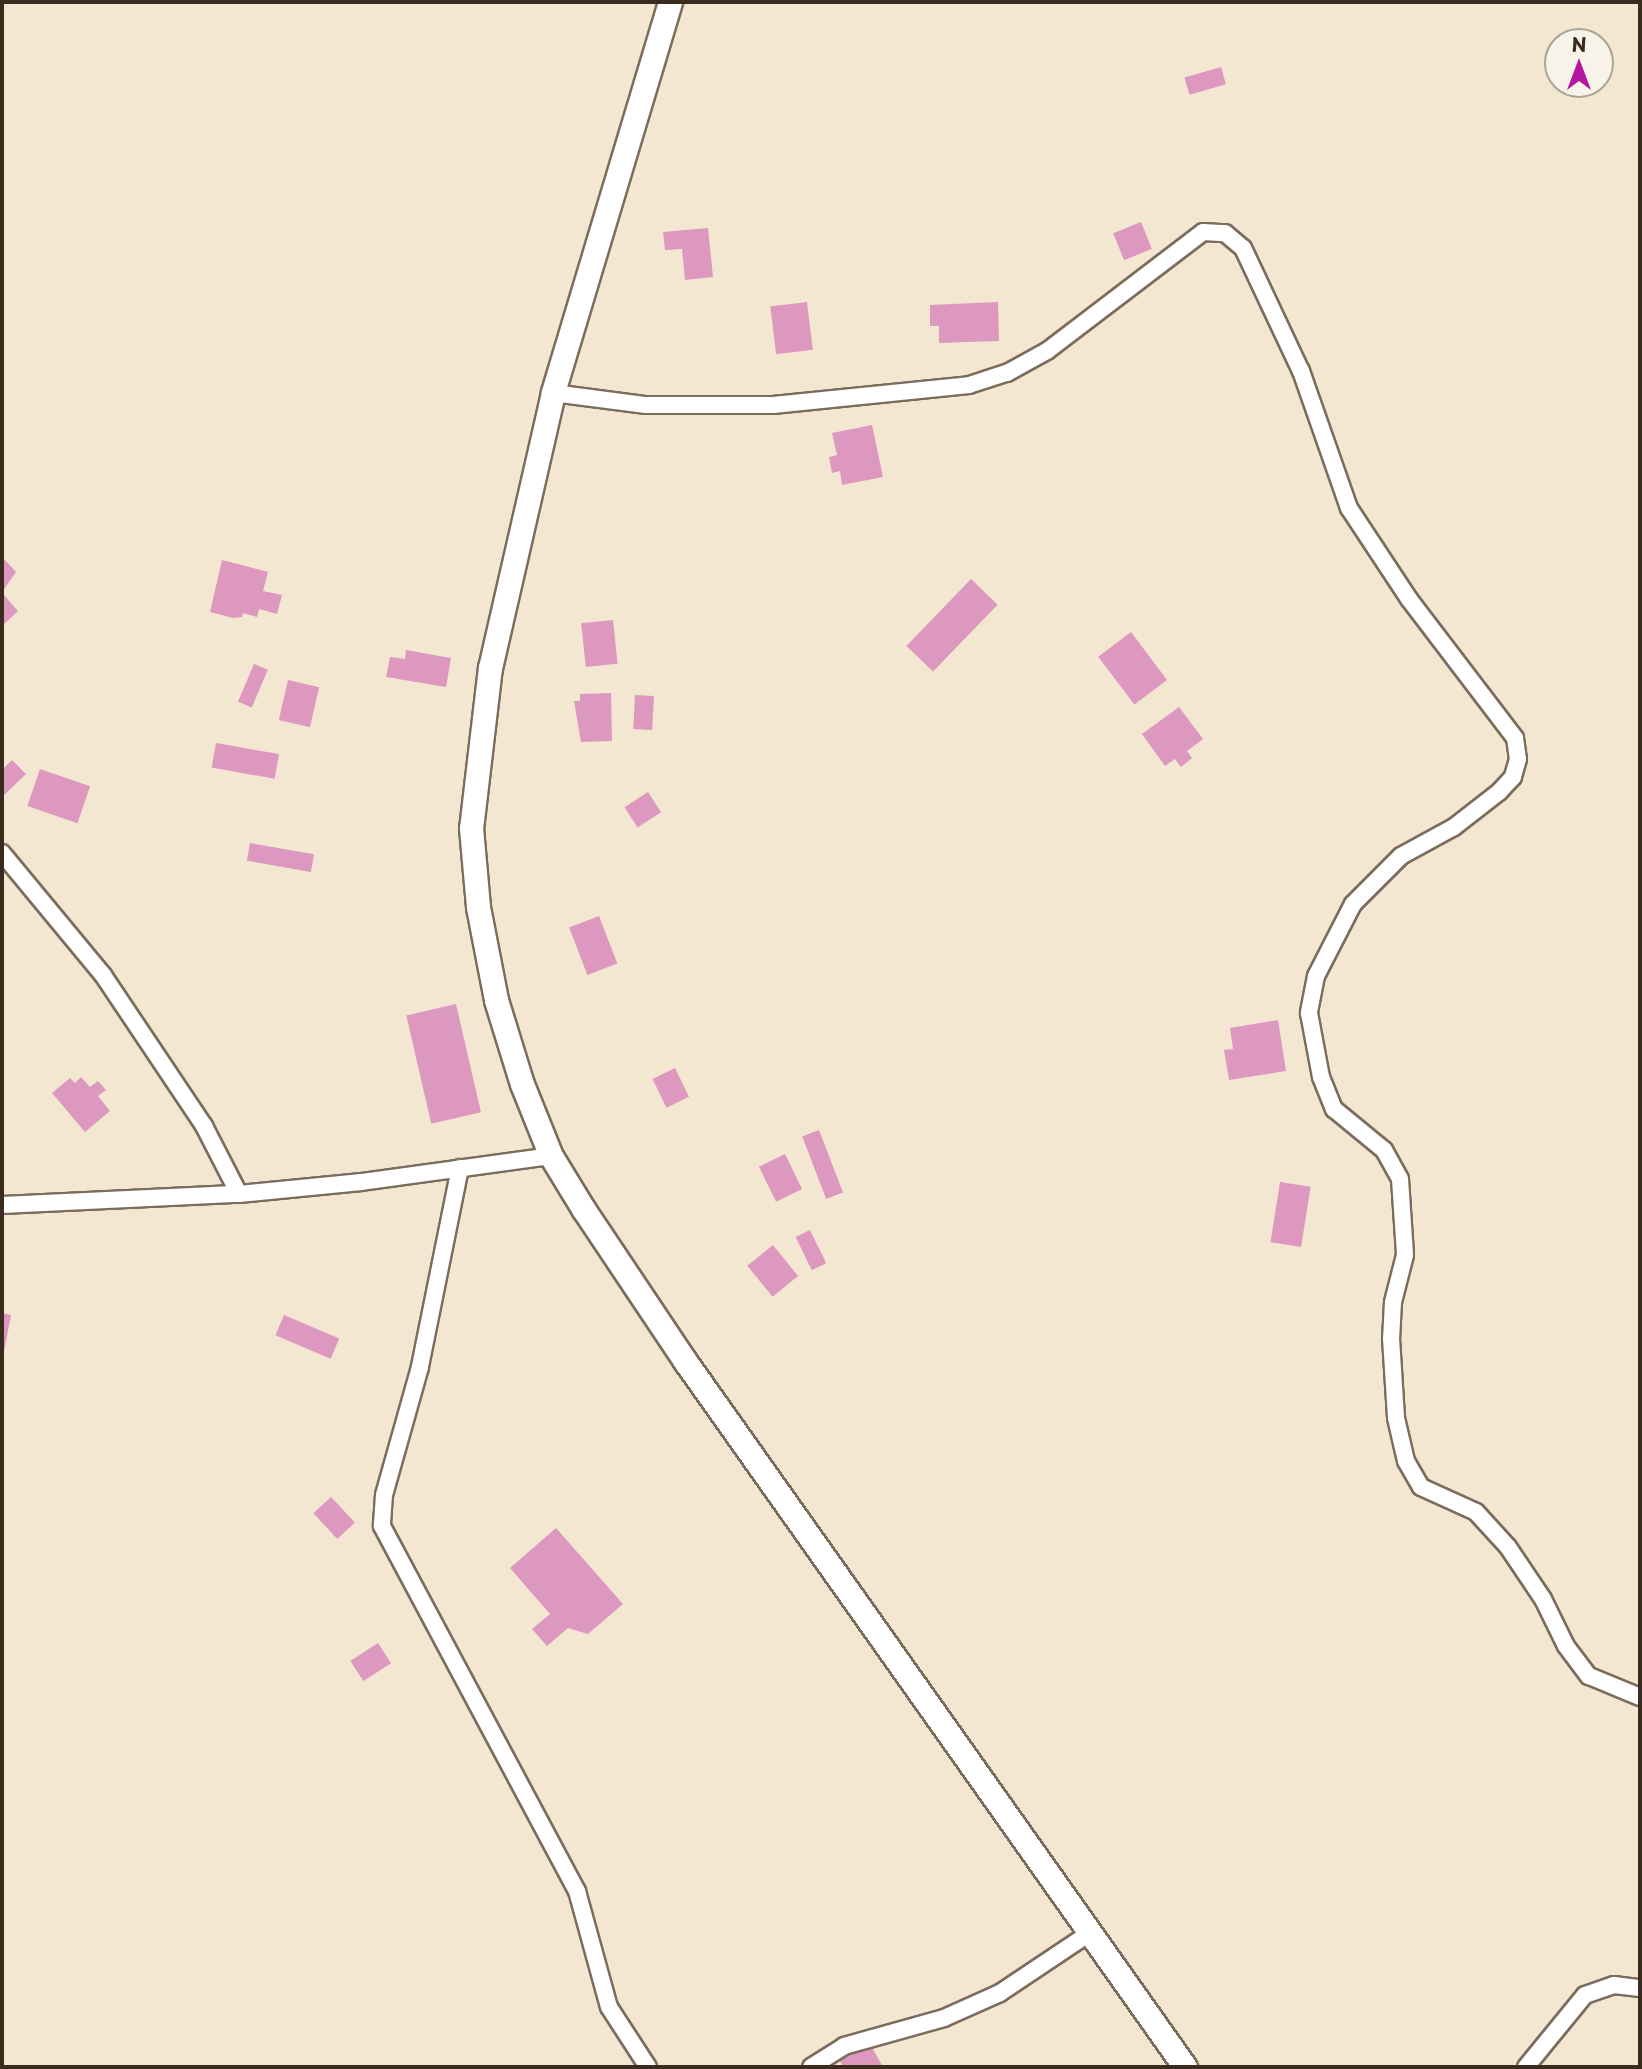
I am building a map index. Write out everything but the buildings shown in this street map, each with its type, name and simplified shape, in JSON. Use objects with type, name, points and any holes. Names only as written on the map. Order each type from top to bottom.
[{"type":"street","points":[[670,2],[554,393],[490,667],[471,828],[478,907],[496,1000],[522,1084],[551,1156],[693,1372],[1185,2067]]},
{"type":"street","points":[[554,393],[646,405],[773,405],[969,385],[1007,373],[1047,351],[1203,232],[1225,233],[1243,248],[1301,371],[1349,508],[1409,599],[1515,738],[1518,760],[1513,777],[1499,792],[1454,827],[1401,856],[1353,904],[1316,976],[1311,1000],[1315,1050],[1334,1109],[1384,1150],[1400,1179],[1405,1255],[1393,1302],[1391,1338],[1396,1418],[1406,1461],[1421,1487],[1476,1512],[1508,1547],[1543,1599],[1566,1646],[1589,1676],[1640,1696]]},
{"type":"street","points":[[2,853],[103,975],[204,1126],[239,1194]]},
{"type":"street","points":[[2,1205],[239,1194],[551,1156]]},
{"type":"street","points":[[460,1168],[420,1367],[384,1495],[382,1526],[576,1891],[609,2007],[648,2067]]},
{"type":"street","points":[[811,2067],[845,2046],[944,2018],[1000,1993],[1091,1932]]},
{"type":"street","points":[[1526,2067],[1585,1995],[1614,1985],[1640,1988]]}]
